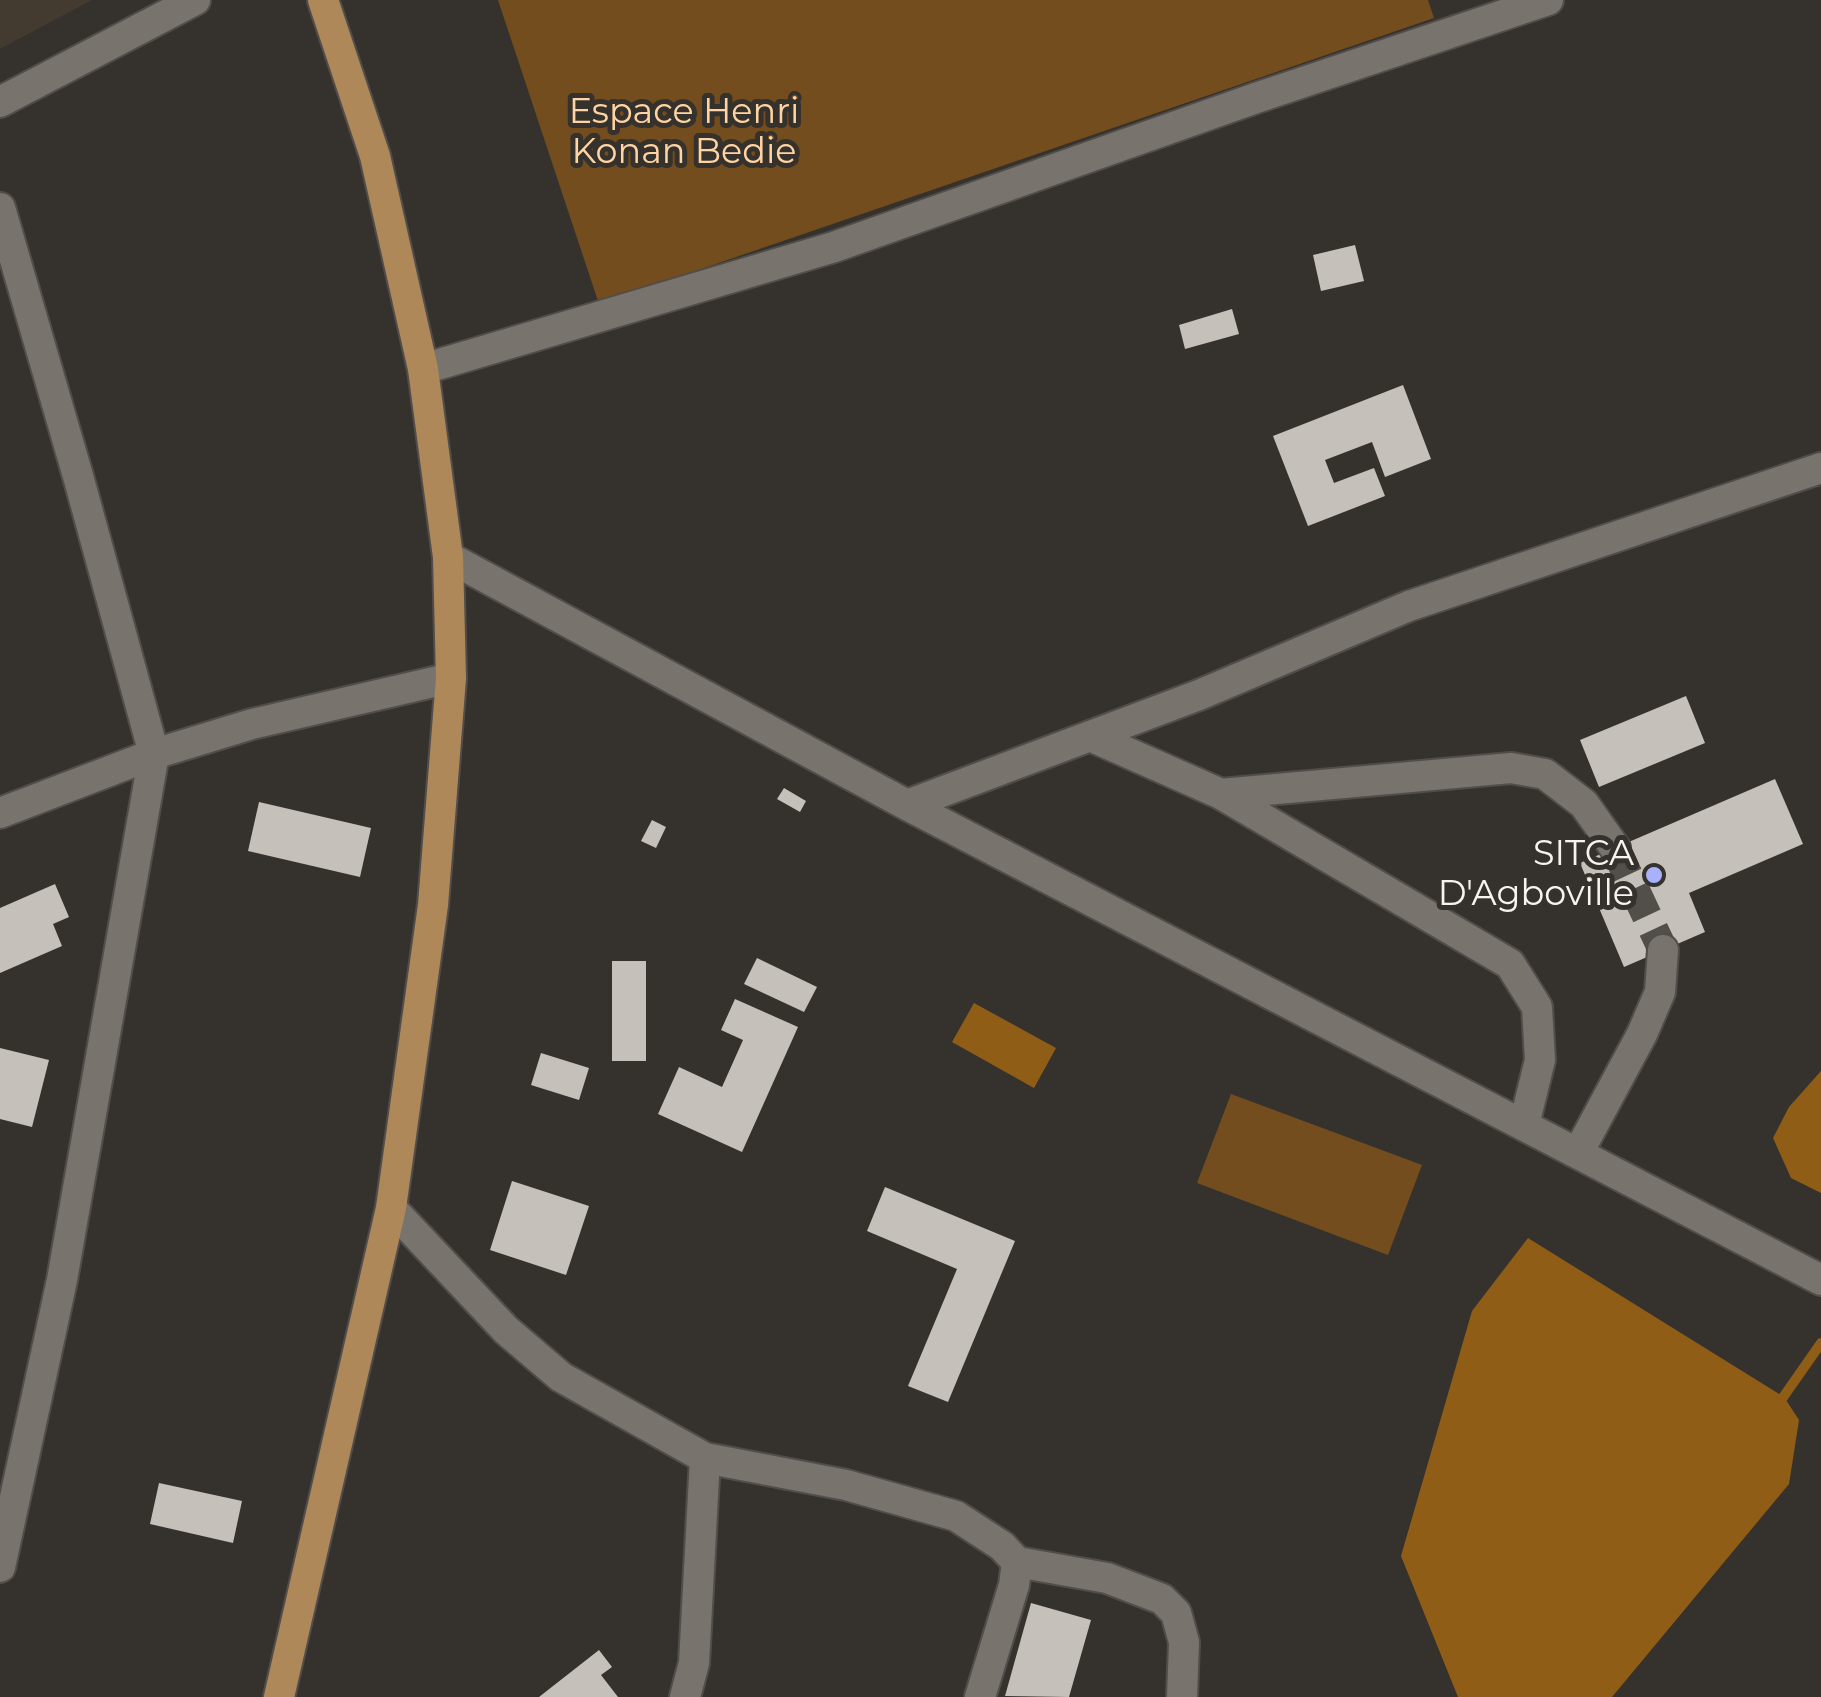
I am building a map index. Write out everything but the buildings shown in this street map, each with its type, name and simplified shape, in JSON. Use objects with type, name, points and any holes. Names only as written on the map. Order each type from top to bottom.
[{"type":"main road","points":[[279,1697],[390,1208],[434,904],[451,678],[448,557],[423,369],[376,156],[323,0]]},
{"type":"street","points":[[0,102],[195,0]]},
{"type":"street","points":[[423,369],[834,247],[1256,98],[1467,13],[1548,0]]},
{"type":"street","points":[[0,208],[154,754],[62,1280],[0,1567]]},
{"type":"street","points":[[907,805],[1199,694],[1409,606],[1821,468]]},
{"type":"street","points":[[448,557],[907,805],[1821,1280]]},
{"type":"street","points":[[0,813],[154,754],[252,724],[451,678]]},
{"type":"street","points":[[1090,736],[1221,794],[1510,964],[1536,1007],[1540,1060],[1524,1125]]},
{"type":"street","points":[[1221,794],[1512,768],[1546,774],[1584,804],[1615,848]]},
{"type":"street","points":[[1578,1153],[1642,1034],[1660,992],[1664,950]]},
{"type":"street","points":[[390,1208],[506,1330],[561,1377],[705,1458],[846,1485],[956,1516],[1002,1546],[1016,1562],[1107,1578],[1162,1599],[1176,1613],[1184,1642],[1182,1697]]},
{"type":"street","points":[[685,1697],[694,1663],[705,1458]]},
{"type":"street","points":[[980,1697],[1014,1585],[1016,1562]]},
{"type":"shaded area","points":[[0,0],[92,0],[0,49]]},
{"type":"shaded area","points":[[974,1003],[1056,1048],[1034,1088],[952,1042]]},
{"type":"shaded area","points":[[1821,1071],[1821,1193],[1791,1178],[1773,1138],[1789,1107]]},
{"type":"shaded area","points":[[1528,1238],[1784,1397],[1799,1420],[1789,1484],[1612,1697],[1458,1697],[1401,1556],[1472,1311]]},
{"type":"green space","name":"Espace Henri Konan Bedie","points":[[498,0],[1428,0],[1434,18],[599,304]]},
{"type":"green space","points":[[1231,1094],[1422,1165],[1388,1255],[1197,1183]]},
{"type":"waterway","points":[[1777,1406],[1821,1343]]},
{"type":"tunnel","points":[[1615,848],[1663,950]]},
{"type":"place","name":"SITCA D'Agboville","points":[[1654,875]]}]
